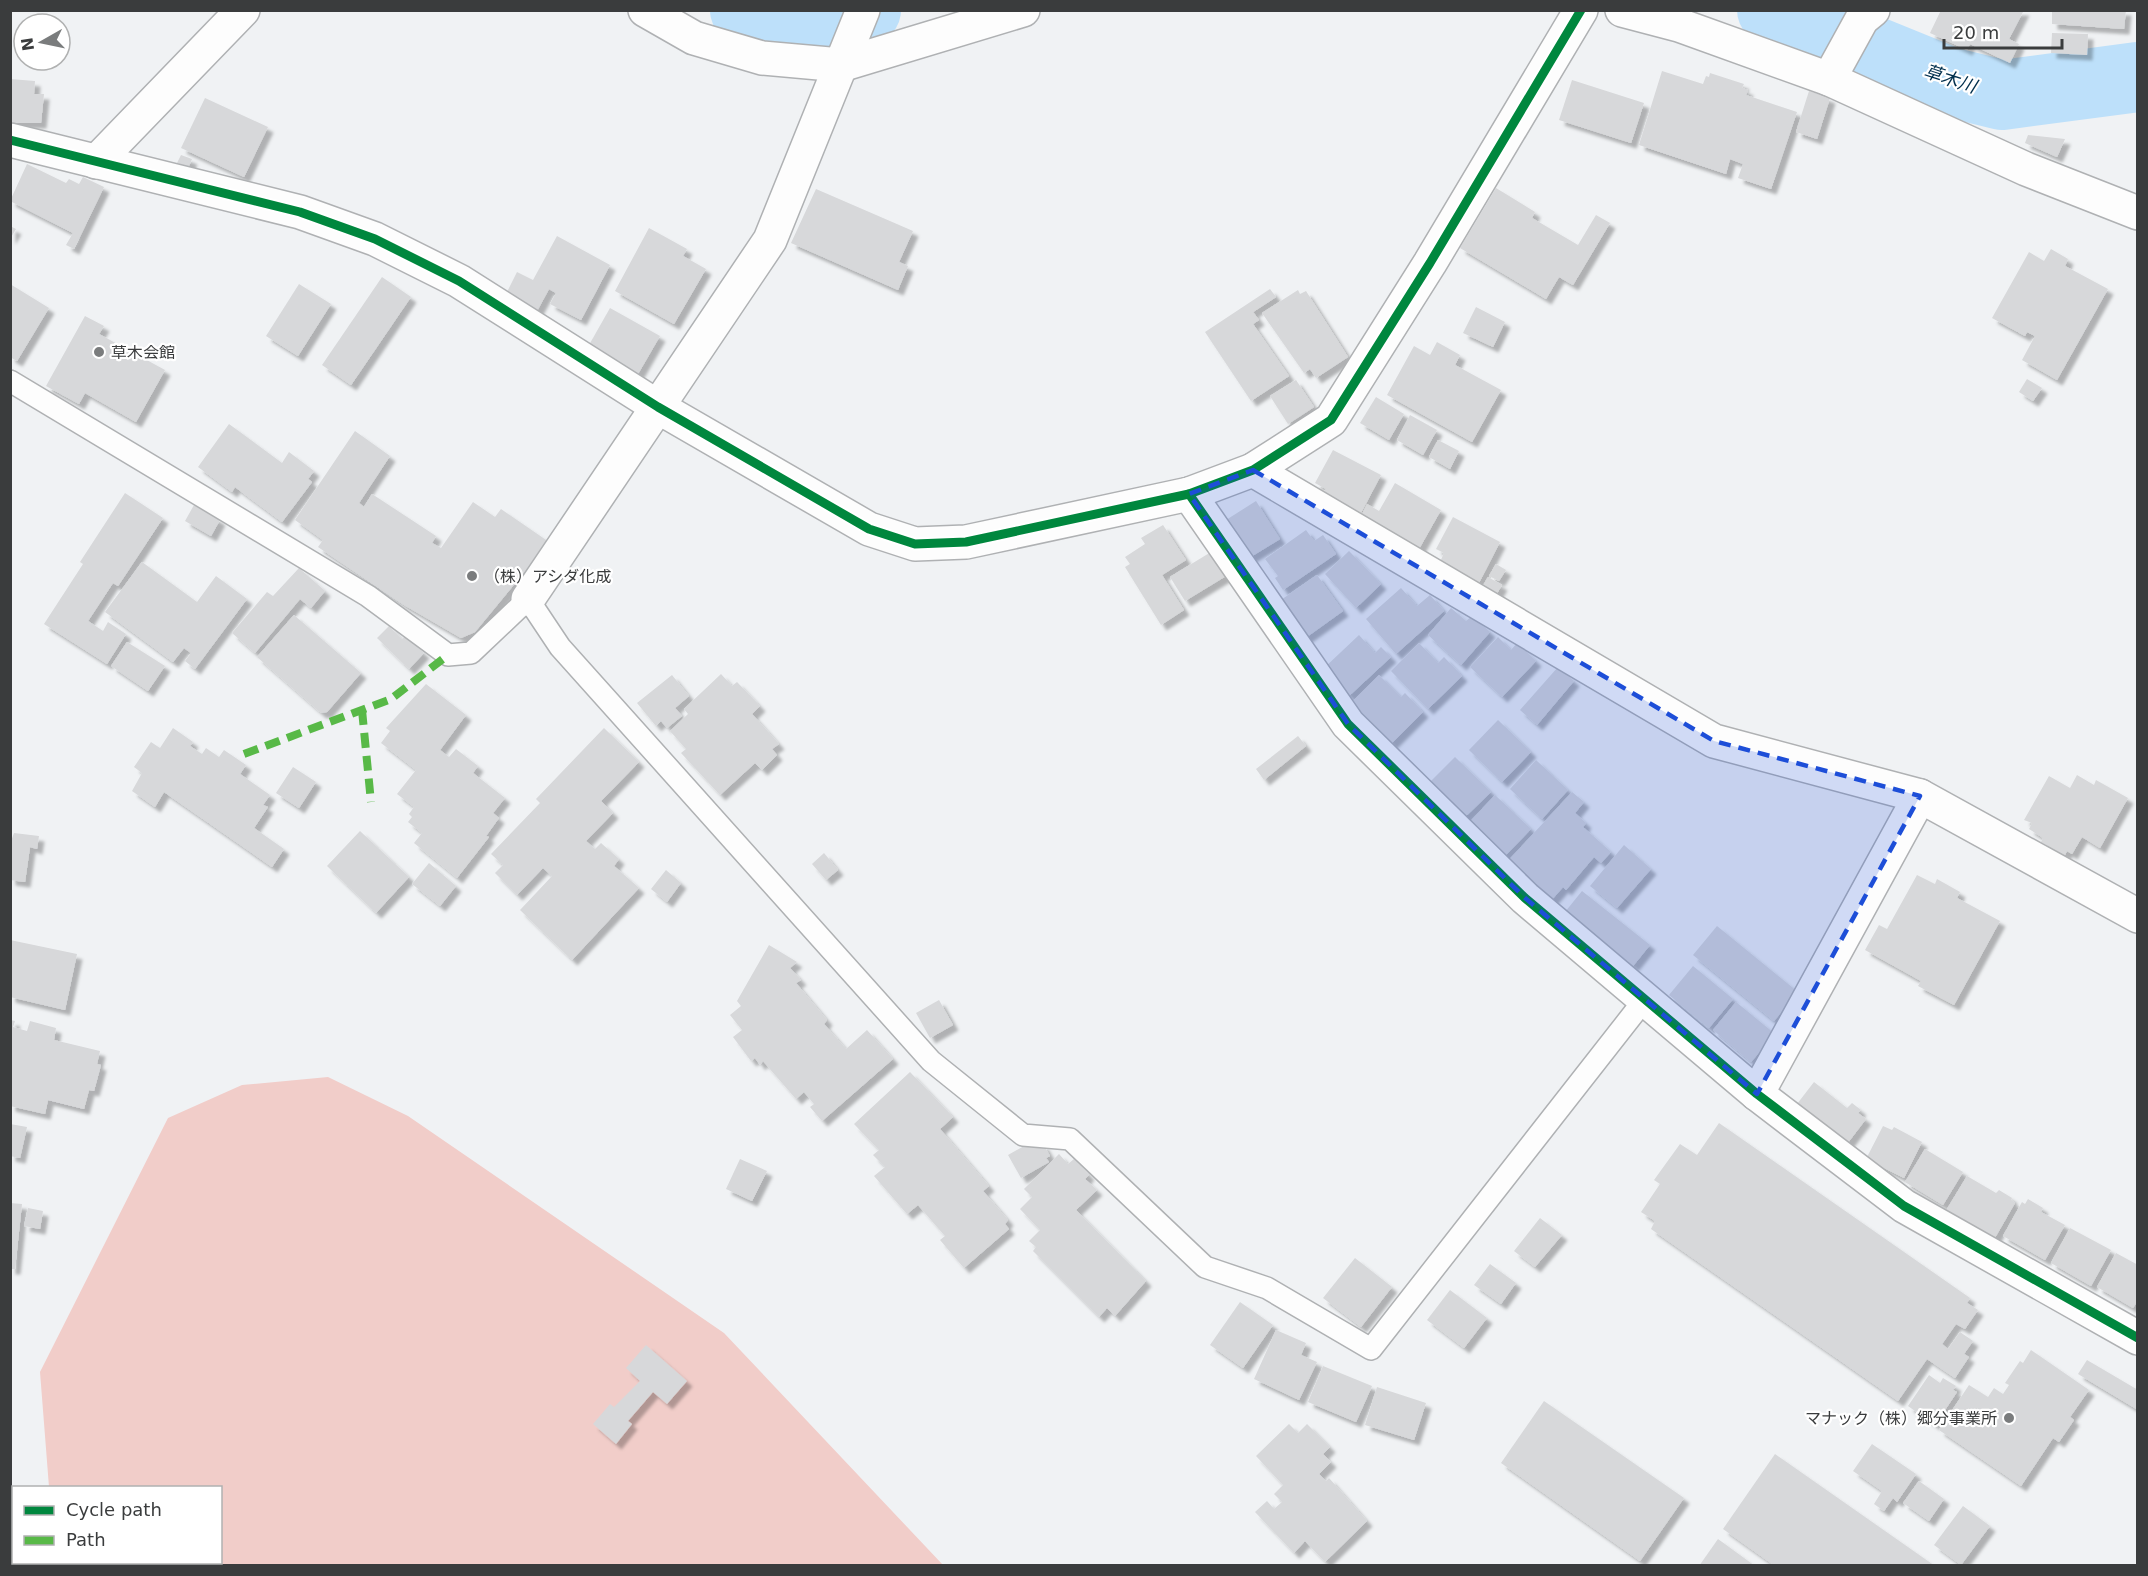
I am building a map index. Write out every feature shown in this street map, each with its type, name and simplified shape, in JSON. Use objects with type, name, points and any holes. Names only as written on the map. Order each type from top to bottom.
[{"type":"street","points":[[96,162],[243,10]]},
{"type":"street","points":[[645,10],[694,38],[762,58],[844,58],[1023,10]]},
{"type":"street","points":[[528,599],[770,240],[863,10]]},
{"type":"street","points":[[14,147],[96,162],[300,212],[375,239],[459,281],[658,407],[869,529],[915,544],[966,542],[1189,494],[1253,470],[1331,420],[1430,263],[1581,10]]},
{"type":"street","points":[[1622,10],[1833,72],[2026,169],[2138,213]]},
{"type":"street","points":[[1833,72],[1867,15]]},
{"type":"street","points":[[1253,470],[1714,741],[1920,796],[2138,916]]},
{"type":"street","points":[[1189,494],[1348,724],[1525,898],[1757,1095],[1904,1206],[2138,1338]]},
{"type":"street","points":[[1757,1095],[1920,796]]},
{"type":"lane","points":[[10,381],[368,596],[448,655],[471,653],[528,599],[560,647],[931,1061],[1023,1135],[1070,1139],[1205,1267],[1267,1288],[1371,1349],[1645,999]]},
{"type":"highlighted area","points":[[1253,470],[1714,741],[1920,796],[1757,1094],[1525,898],[1348,724],[1189,494]]},
{"type":"shaded area","points":[[328,1077],[408,1116],[724,1333],[943,1565],[54,1565],[222,1564],[222,1486],[49,1486],[40,1372],[168,1118],[242,1085]]},
{"type":"building","points":[[1941,10],[2024,10],[2009,39],[2019,44],[2010,63],[1970,44],[1967,50],[1930,33]]},
{"type":"building","points":[[2052,10],[2126,10],[2124,29],[2052,24]]},
{"type":"building","points":[[2052,33],[2088,34],[2087,55],[2051,53]]},
{"type":"building","points":[[1662,71],[1703,84],[1710,73],[1744,84],[1742,88],[1748,90],[1746,95],[1797,112],[1771,189],[1738,178],[1743,164],[1730,159],[1726,174],[1639,145]]},
{"type":"building","points":[[10,79],[35,81],[34,94],[44,94],[41,123],[10,123]]},
{"type":"building","points":[[1572,80],[1644,103],[1631,143],[1559,120]]},
{"type":"building","points":[[1809,91],[1830,98],[1817,139],[1796,132]]},
{"type":"building","points":[[205,98],[268,127],[244,177],[181,148]]},
{"type":"building","points":[[2028,135],[2065,139],[2057,157],[2025,143]]},
{"type":"building","points":[[181,155],[192,159],[188,168],[177,163]]},
{"type":"building","points":[[27,164],[66,183],[69,179],[79,184],[83,177],[104,187],[74,249],[66,245],[73,233],[10,201]]},
{"type":"building","points":[[1496,188],[1535,212],[1532,218],[1578,245],[1596,215],[1610,223],[1573,285],[1559,277],[1546,299],[1460,248]]},
{"type":"building","points":[[816,189],[913,231],[899,262],[908,266],[898,290],[791,243]]},
{"type":"building","points":[[10,226],[16,229],[10,239]]},
{"type":"building","points":[[649,228],[687,249],[683,256],[706,269],[674,324],[615,291]]},
{"type":"building","points":[[557,236],[610,265],[581,320],[550,304],[556,293],[549,289],[536,313],[505,296],[517,272],[533,280]]},
{"type":"building","points":[[2051,249],[2068,259],[2065,266],[2108,289],[2057,380],[2022,360],[2035,336],[2027,332],[2025,336],[1992,318],[2029,252],[2044,261]]},
{"type":"building","points":[[382,277],[411,297],[351,385],[322,365]]},
{"type":"building","points":[[10,284],[49,308],[17,361],[10,357]]},
{"type":"building","points":[[299,284],[331,304],[298,356],[266,336]]},
{"type":"building","points":[[1270,289],[1276,297],[1253,312],[1259,320],[1253,324],[1289,376],[1251,401],[1205,332]]},
{"type":"building","points":[[1298,290],[1300,294],[1306,291],[1348,357],[1316,378],[1310,369],[1304,373],[1262,313]]},
{"type":"building","points":[[1476,307],[1505,322],[1493,347],[1463,333]]},
{"type":"building","points":[[610,308],[660,336],[638,374],[589,345]]},
{"type":"building","name":"草木会館","points":[[85,316],[104,326],[99,334],[165,370],[136,422],[85,393],[79,404],[46,386]]},
{"type":"building","points":[[1437,342],[1460,355],[1455,365],[1501,390],[1472,442],[1387,395],[1414,346],[1430,355]]},
{"type":"building","points":[[2027,379],[2042,388],[2033,401],[2019,392]]},
{"type":"building","points":[[1296,380],[1314,407],[1288,424],[1270,396]]},
{"type":"building","points":[[1376,397],[1404,414],[1389,440],[1360,423]]},
{"type":"building","points":[[1410,415],[1437,430],[1423,455],[1397,440]]},
{"type":"building","points":[[229,424],[282,463],[289,452],[314,471],[308,479],[312,482],[282,522],[235,487],[232,492],[198,467]]},
{"type":"building","points":[[355,431],[390,456],[359,503],[364,507],[372,494],[436,536],[432,543],[441,548],[473,502],[495,517],[501,509],[549,542],[475,632],[461,638],[404,605],[318,547],[323,540],[295,520]]},
{"type":"building","points":[[1438,440],[1459,451],[1450,469],[1429,457]]},
{"type":"building","points":[[1333,450],[1381,475],[1360,515],[1322,495],[1326,489],[1315,483]]},
{"type":"building","points":[[1395,483],[1441,510],[1419,549],[1356,526],[1367,504],[1379,511]]},
{"type":"building","points":[[125,493],[163,518],[118,586],[113,583],[88,621],[103,631],[108,622],[126,634],[107,664],[44,624],[83,564],[80,562]]},
{"type":"building","points":[[1256,501],[1280,539],[1249,558],[1226,520]]},
{"type":"building","points":[[194,505],[220,520],[211,536],[185,521]]},
{"type":"building","points":[[1453,517],[1500,542],[1479,583],[1440,562],[1444,553],[1436,549]]},
{"type":"building","points":[[1163,525],[1186,560],[1162,575],[1184,610],[1161,625],[1125,567],[1130,564],[1125,557],[1145,544],[1141,538]]},
{"type":"building","points":[[1306,530],[1314,541],[1323,535],[1336,554],[1283,590],[1275,578],[1278,576],[1265,559]]},
{"type":"building","points":[[1349,551],[1381,584],[1356,608],[1325,574]]},
{"type":"building","points":[[1211,552],[1226,576],[1185,601],[1170,577]]},
{"type":"building","points":[[142,562],[197,602],[216,576],[247,599],[195,669],[185,661],[191,653],[184,648],[173,662],[105,612]]},
{"type":"building","points":[[1496,564],[1506,570],[1499,581],[1489,576]]},
{"type":"building","points":[[299,568],[325,591],[311,608],[300,599],[255,653],[232,633],[267,592],[273,596]]},
{"type":"building","points":[[1317,575],[1343,611],[1304,639],[1278,602]]},
{"type":"building","points":[[1488,577],[1502,585],[1492,602],[1478,594]]},
{"type":"building","points":[[1401,588],[1417,606],[1430,595],[1444,611],[1396,654],[1366,619]]},
{"type":"building","points":[[1451,608],[1466,621],[1472,616],[1490,632],[1461,665],[1428,635]]},
{"type":"building","points":[[294,615],[361,673],[327,712],[321,713],[257,657]]},
{"type":"building","points":[[389,626],[402,639],[405,636],[424,653],[409,669],[377,638]]},
{"type":"building","points":[[1359,635],[1375,653],[1381,647],[1391,657],[1349,696],[1323,669]]},
{"type":"building","points":[[1498,637],[1511,650],[1517,643],[1536,661],[1502,697],[1470,667]]},
{"type":"building","points":[[127,642],[165,666],[148,691],[111,666]]},
{"type":"building","points":[[1419,643],[1438,663],[1444,657],[1462,676],[1428,709],[1391,671]]},
{"type":"building","points":[[1558,667],[1574,681],[1537,725],[1520,710]]},
{"type":"building","points":[[721,674],[732,686],[737,682],[760,706],[752,714],[779,744],[772,749],[777,755],[762,770],[755,763],[720,795],[681,753],[686,749],[670,731],[688,714],[684,709]]},
{"type":"building","points":[[672,675],[689,696],[675,708],[682,716],[667,728],[661,721],[656,726],[637,703]]},
{"type":"building","points":[[1379,675],[1401,697],[1405,693],[1423,712],[1391,744],[1352,702]]},
{"type":"building","points":[[426,684],[466,715],[440,750],[449,757],[456,749],[478,766],[473,773],[505,798],[493,813],[499,818],[486,836],[489,837],[457,878],[414,843],[422,833],[408,822],[412,817],[409,814],[414,807],[397,794],[416,770],[381,743],[390,731],[386,728]]},
{"type":"building","points":[[1498,720],[1531,752],[1502,782],[1469,750]]},
{"type":"building","points":[[173,728],[193,742],[190,746],[202,754],[206,748],[219,757],[224,750],[246,765],[240,774],[270,795],[263,805],[268,807],[254,828],[284,849],[272,867],[164,792],[155,807],[132,791],[142,773],[134,767],[151,742],[160,748]]},
{"type":"building","points":[[604,728],[639,762],[601,801],[613,813],[586,841],[595,849],[601,843],[619,859],[614,866],[639,888],[572,960],[520,910],[552,876],[543,868],[517,895],[495,873],[503,865],[491,854],[540,803],[536,799]]},
{"type":"building","points":[[1298,736],[1306,746],[1264,780],[1256,769]]},
{"type":"building","points":[[1455,757],[1491,792],[1463,819],[1428,784]]},
{"type":"building","points":[[1536,760],[1568,790],[1542,819],[1510,789]]},
{"type":"building","points":[[293,767],[316,782],[299,808],[276,793]]},
{"type":"building","points":[[2077,775],[2094,785],[2096,780],[2128,798],[2100,848],[2082,837],[2072,854],[2067,851],[2065,855],[2041,842],[2043,838],[2029,829],[2032,823],[2024,820],[2049,776],[2070,788]]},
{"type":"building","points":[[1572,792],[1584,802],[1575,813],[1586,823],[1583,827],[1611,852],[1601,863],[1594,857],[1566,890],[1563,887],[1549,903],[1506,863]]},
{"type":"building","points":[[1495,795],[1531,829],[1503,858],[1468,824]]},
{"type":"building","points":[[360,831],[409,877],[376,913],[327,866]]},
{"type":"building","points":[[14,833],[39,836],[37,849],[30,847],[25,882],[10,880],[10,844]]},
{"type":"building","points":[[1624,845],[1651,869],[1617,908],[1590,886]]},
{"type":"building","points":[[824,853],[838,870],[826,880],[812,864]]},
{"type":"building","points":[[429,863],[456,886],[440,906],[412,884]]},
{"type":"building","points":[[666,870],[681,883],[667,902],[651,889]]},
{"type":"building","points":[[1917,875],[1935,884],[1937,879],[1960,892],[1957,898],[2000,921],[1954,1005],[1918,986],[1921,981],[1865,950],[1879,925],[1887,929]]},
{"type":"building","points":[[1582,891],[1650,945],[1633,966],[1565,912]]},
{"type":"building","points":[[1717,926],[1798,992],[1774,1021],[1693,955]]},
{"type":"building","points":[[10,940],[77,954],[65,1010],[10,997]]},
{"type":"building","points":[[769,945],[797,962],[790,968],[801,980],[796,983],[827,1020],[824,1024],[846,1049],[867,1030],[893,1059],[822,1121],[810,1107],[814,1104],[804,1092],[796,1099],[763,1061],[760,1065],[755,1058],[751,1061],[733,1037],[742,1030],[730,1015],[741,1006],[737,1001]]},
{"type":"building","points":[[1693,966],[1733,999],[1709,1028],[1669,995]]},
{"type":"building","points":[[939,1000],[953,1025],[930,1038],[916,1013]]},
{"type":"building","points":[[1736,1002],[1775,1034],[1751,1062],[1713,1030]]},
{"type":"building","points":[[10,1020],[15,1021],[13,1027],[27,1031],[30,1021],[56,1028],[54,1040],[100,1051],[97,1064],[101,1065],[94,1091],[89,1090],[84,1109],[48,1100],[45,1114],[10,1106]]},
{"type":"building","points":[[910,1072],[953,1117],[940,1129],[989,1186],[983,1191],[1008,1220],[1005,1224],[1009,1229],[964,1268],[940,1240],[945,1236],[918,1205],[907,1214],[874,1176],[885,1167],[873,1155],[879,1150],[854,1124]]},
{"type":"building","points":[[1814,1082],[1847,1108],[1852,1103],[1861,1110],[1858,1113],[1866,1119],[1847,1144],[1797,1104]]},
{"type":"building","points":[[1719,1123],[1970,1298],[1967,1303],[1978,1310],[1965,1329],[1956,1324],[1942,1344],[1948,1349],[1960,1332],[1973,1341],[1964,1354],[1969,1357],[1955,1378],[1927,1359],[1898,1401],[1651,1229],[1655,1221],[1641,1212],[1660,1184],[1654,1180],[1680,1144],[1697,1155]]},
{"type":"building","points":[[10,1124],[27,1127],[20,1158],[10,1156]]},
{"type":"building","points":[[1883,1126],[1892,1130],[1894,1127],[1922,1142],[1904,1178],[1866,1159]]},
{"type":"building","points":[[1033,1141],[1037,1147],[1043,1144],[1050,1156],[1046,1158],[1049,1162],[1021,1178],[1008,1155]]},
{"type":"building","points":[[1925,1149],[1963,1172],[1943,1205],[1905,1182]]},
{"type":"building","points":[[1059,1154],[1068,1164],[1074,1159],[1089,1175],[1085,1179],[1097,1190],[1076,1210],[1146,1281],[1115,1316],[1107,1308],[1099,1317],[1033,1251],[1036,1247],[1029,1241],[1040,1230],[1020,1209],[1032,1197],[1024,1189]]},
{"type":"building","points":[[740,1159],[767,1171],[752,1201],[726,1189]]},
{"type":"building","points":[[1967,1176],[1996,1193],[1999,1190],[2012,1198],[2011,1200],[2015,1203],[1992,1243],[1944,1214]]},
{"type":"building","points":[[2028,1199],[2043,1208],[2041,1212],[2065,1225],[2045,1260],[2003,1236],[2022,1202],[2025,1204]]},
{"type":"building","points":[[10,1203],[22,1204],[15,1269],[10,1269]]},
{"type":"building","points":[[28,1208],[43,1211],[40,1229],[24,1226]]},
{"type":"building","points":[[1540,1218],[1562,1235],[1535,1267],[1514,1251]]},
{"type":"building","points":[[2070,1228],[2111,1250],[2091,1286],[2051,1263]]},
{"type":"building","points":[[2116,1253],[2138,1265],[2138,1300],[2133,1308],[2097,1287]]},
{"type":"building","points":[[1355,1258],[1392,1287],[1361,1327],[1323,1298]]},
{"type":"building","points":[[1490,1264],[1516,1283],[1501,1304],[1474,1285]]},
{"type":"building","points":[[1450,1290],[1487,1318],[1464,1348],[1427,1320]]},
{"type":"building","points":[[1240,1302],[1273,1325],[1243,1368],[1210,1345]]},
{"type":"building","points":[[1276,1330],[1306,1343],[1301,1355],[1317,1362],[1299,1400],[1254,1379]]},
{"type":"building","points":[[646,1345],[687,1381],[667,1404],[653,1392],[628,1421],[632,1424],[616,1444],[593,1424],[610,1404],[614,1407],[640,1381],[626,1368]]},
{"type":"building","name":"マナック（株）郷分事業所","points":[[2031,1350],[2089,1390],[2070,1417],[2074,1420],[2059,1442],[2053,1438],[2021,1486],[1939,1430],[1969,1385],[1988,1397],[1994,1388],[2003,1394],[2009,1385],[2005,1383],[2020,1361],[2023,1363]]},
{"type":"building","points":[[2087,1360],[2138,1390],[2138,1410],[2078,1374]]},
{"type":"building","points":[[1323,1366],[1372,1386],[1356,1422],[1308,1402]]},
{"type":"building","points":[[1929,1375],[1940,1383],[1943,1378],[1956,1386],[1953,1390],[1957,1392],[1935,1425],[1908,1406]]},
{"type":"building","points":[[1377,1387],[1426,1403],[1414,1440],[1365,1425]]},
{"type":"building","points":[[1544,1401],[1684,1498],[1640,1561],[1501,1463]]},
{"type":"building","points":[[1289,1424],[1298,1433],[1307,1424],[1330,1447],[1323,1454],[1331,1462],[1319,1474],[1326,1481],[1329,1478],[1367,1521],[1325,1562],[1305,1541],[1294,1553],[1255,1512],[1267,1501],[1274,1509],[1282,1502],[1274,1494],[1283,1485],[1256,1456]]},
{"type":"building","points":[[1872,1444],[1916,1474],[1897,1502],[1893,1498],[1884,1511],[1874,1504],[1882,1491],[1853,1471]]},
{"type":"building","points":[[1775,1454],[1935,1566],[1775,1566],[1723,1529]]},
{"type":"building","points":[[1919,1481],[1944,1499],[1929,1521],[1903,1503]]},
{"type":"building","points":[[1963,1506],[1990,1526],[1961,1565],[1934,1545]]},
{"type":"building","points":[[1718,1539],[1755,1566],[1699,1566]]},
{"type":"waterway","name":"草木川","points":[[745,10],[818,22],[866,10]]},
{"type":"waterway","name":"草木川","points":[[1772,10],[1949,82],[2002,95],[2138,77]]},
{"type":"marked path","points":[[244,754],[391,699],[448,655]]},
{"type":"marked path","points":[[362,710],[371,802]]},
{"type":"cycle path","points":[[10,140],[300,212],[375,239],[459,281],[658,407],[869,529],[915,544],[966,542],[1189,494],[1253,470],[1331,420],[1430,263],[1581,10]]},
{"type":"cycle path","points":[[1189,494],[1348,724],[1525,898],[1757,1094],[1904,1206],[2138,1338]]},
{"type":"place","name":"草木会館","points":[[99,352]]},
{"type":"place","name":"（株）アシダ化成","points":[[472,576]]},
{"type":"place","name":"マナック（株）郷分事業所","points":[[2009,1418]]}]
